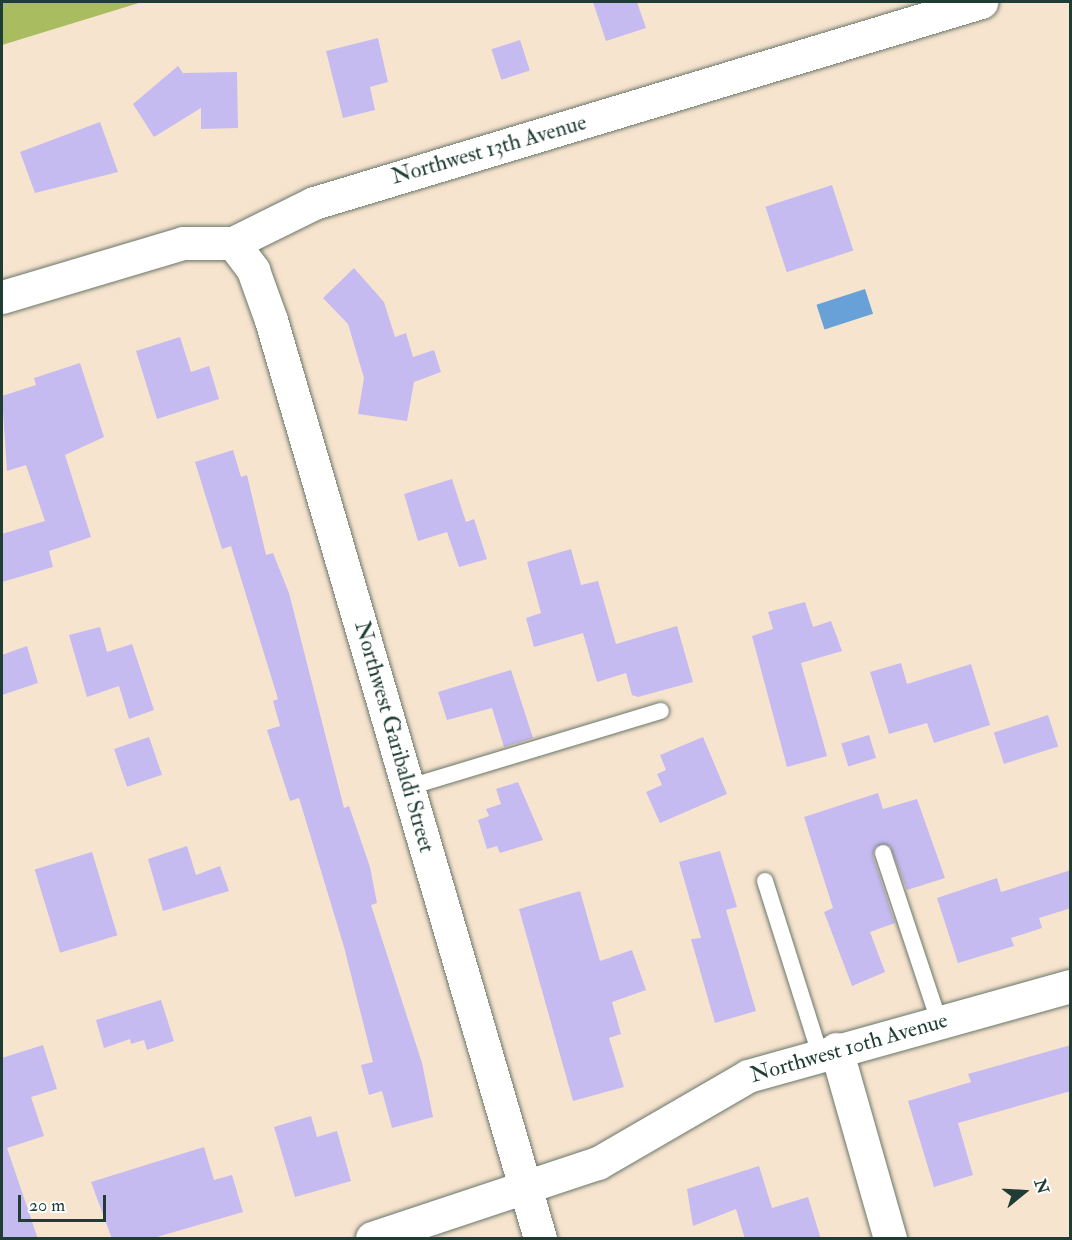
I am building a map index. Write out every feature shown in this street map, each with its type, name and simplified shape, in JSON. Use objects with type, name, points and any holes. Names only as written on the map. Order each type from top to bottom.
[{"type":"street","name":"Northwest 13th Avenue","points":[[2,297],[183,243],[233,243],[314,203],[981,2]]},
{"type":"street","name":"Northwest Garibaldi Street","points":[[233,243],[253,270],[265,303],[540,1239]]},
{"type":"street","name":"Northwest 10th Avenue","points":[[372,1239],[526,1189],[626,1151],[748,1076],[828,1051],[1071,986]]},
{"type":"street","points":[[828,1051],[890,1239]]},
{"type":"lane","points":[[409,787],[661,711]]},
{"type":"lane","points":[[883,853],[939,1021]]},
{"type":"lane","points":[[765,881],[828,1051]]},
{"type":"green space","points":[[2,2],[142,2],[2,45]]},
{"type":"water","points":[[865,289],[873,314],[825,329],[816,305]]},
{"type":"building","points":[[593,2],[637,2],[646,28],[606,41]]},
{"type":"building","points":[[378,38],[388,82],[370,87],[375,110],[343,118],[326,51]]},
{"type":"building","points":[[520,40],[530,70],[501,80],[491,49]]},
{"type":"building","points":[[178,66],[183,73],[237,72],[238,128],[201,129],[201,108],[154,137],[133,104]]},
{"type":"building","points":[[100,122],[118,172],[35,193],[20,152]]},
{"type":"building","points":[[832,185],[853,251],[787,272],[765,207]]},
{"type":"building","points":[[354,268],[384,302],[395,337],[406,333],[413,357],[434,350],[441,372],[414,382],[407,421],[358,414],[364,378],[348,324],[323,298]]},
{"type":"building","points":[[180,337],[191,372],[209,366],[219,399],[157,419],[136,351]]},
{"type":"building","points":[[80,363],[104,437],[65,455],[91,537],[49,551],[53,567],[2,582],[2,534],[45,521],[26,465],[7,471],[2,396],[36,385],[34,378]]},
{"type":"building","points":[[233,450],[241,477],[247,475],[266,555],[273,553],[289,593],[344,808],[349,806],[370,867],[377,903],[371,905],[422,1063],[433,1117],[392,1128],[382,1091],[369,1095],[361,1065],[373,1062],[344,947],[299,798],[290,801],[267,730],[280,726],[273,701],[278,699],[231,546],[222,549],[195,462]]},
{"type":"building","points":[[452,479],[466,522],[474,519],[487,559],[459,567],[447,532],[418,541],[404,494]]},
{"type":"building","points":[[571,549],[581,585],[598,581],[616,644],[677,626],[693,682],[638,697],[632,695],[626,673],[597,682],[583,633],[534,647],[526,618],[541,613],[527,562]]},
{"type":"building","points":[[805,602],[813,627],[831,621],[842,651],[801,663],[827,756],[787,767],[752,636],[773,629],[768,612]]},
{"type":"building","points":[[100,627],[107,652],[132,644],[154,710],[129,719],[119,686],[87,697],[69,635]]},
{"type":"building","points":[[27,646],[38,683],[2,695],[2,655]]},
{"type":"building","points":[[901,663],[907,684],[971,664],[990,725],[934,743],[927,723],[889,734],[870,672]]},
{"type":"building","points":[[511,670],[533,738],[504,747],[492,708],[447,720],[438,692]]},
{"type":"building","points":[[1048,715],[1058,746],[1004,764],[994,733]]},
{"type":"building","points":[[869,735],[876,758],[848,766],[841,743]]},
{"type":"building","points":[[149,737],[162,775],[127,787],[114,749]]},
{"type":"building","points":[[703,737],[727,794],[660,823],[646,792],[662,785],[657,774],[666,770],[660,755]]},
{"type":"building","points":[[518,782],[543,840],[500,853],[497,846],[487,849],[478,820],[489,816],[486,809],[501,804],[496,789]]},
{"type":"building","points":[[878,793],[883,809],[917,799],[945,878],[907,890],[890,846],[875,847],[873,856],[895,923],[870,932],[885,972],[852,986],[824,912],[833,908],[804,817]]},
{"type":"building","points":[[187,846],[196,875],[220,866],[229,891],[163,911],[148,859]]},
{"type":"building","points":[[720,851],[737,907],[726,910],[756,1011],[715,1023],[691,939],[701,938],[679,862]]},
{"type":"building","points":[[92,852],[117,935],[60,953],[35,870]]},
{"type":"building","points":[[1071,870],[1071,908],[1039,918],[1042,928],[1011,938],[1014,946],[958,963],[937,898],[997,878],[1001,892]]},
{"type":"building","points":[[580,891],[600,961],[632,950],[646,990],[612,1002],[621,1034],[609,1038],[624,1087],[573,1101],[519,909]]},
{"type":"building","points":[[161,1000],[174,1041],[147,1050],[144,1040],[131,1044],[130,1039],[104,1048],[96,1020]]},
{"type":"building","points":[[43,1045],[57,1089],[31,1097],[44,1136],[7,1148],[38,1239],[2,1239],[2,1058]]},
{"type":"building","points":[[1071,1045],[1071,1091],[958,1123],[973,1175],[934,1187],[908,1101],[971,1082],[968,1074]]},
{"type":"building","points":[[311,1116],[317,1137],[337,1131],[351,1181],[295,1197],[274,1127]]},
{"type":"building","points":[[204,1147],[214,1180],[232,1175],[243,1212],[150,1239],[112,1239],[91,1182]]},
{"type":"building","points":[[759,1166],[772,1208],[808,1197],[821,1239],[745,1239],[736,1209],[693,1226],[687,1189]]}]
